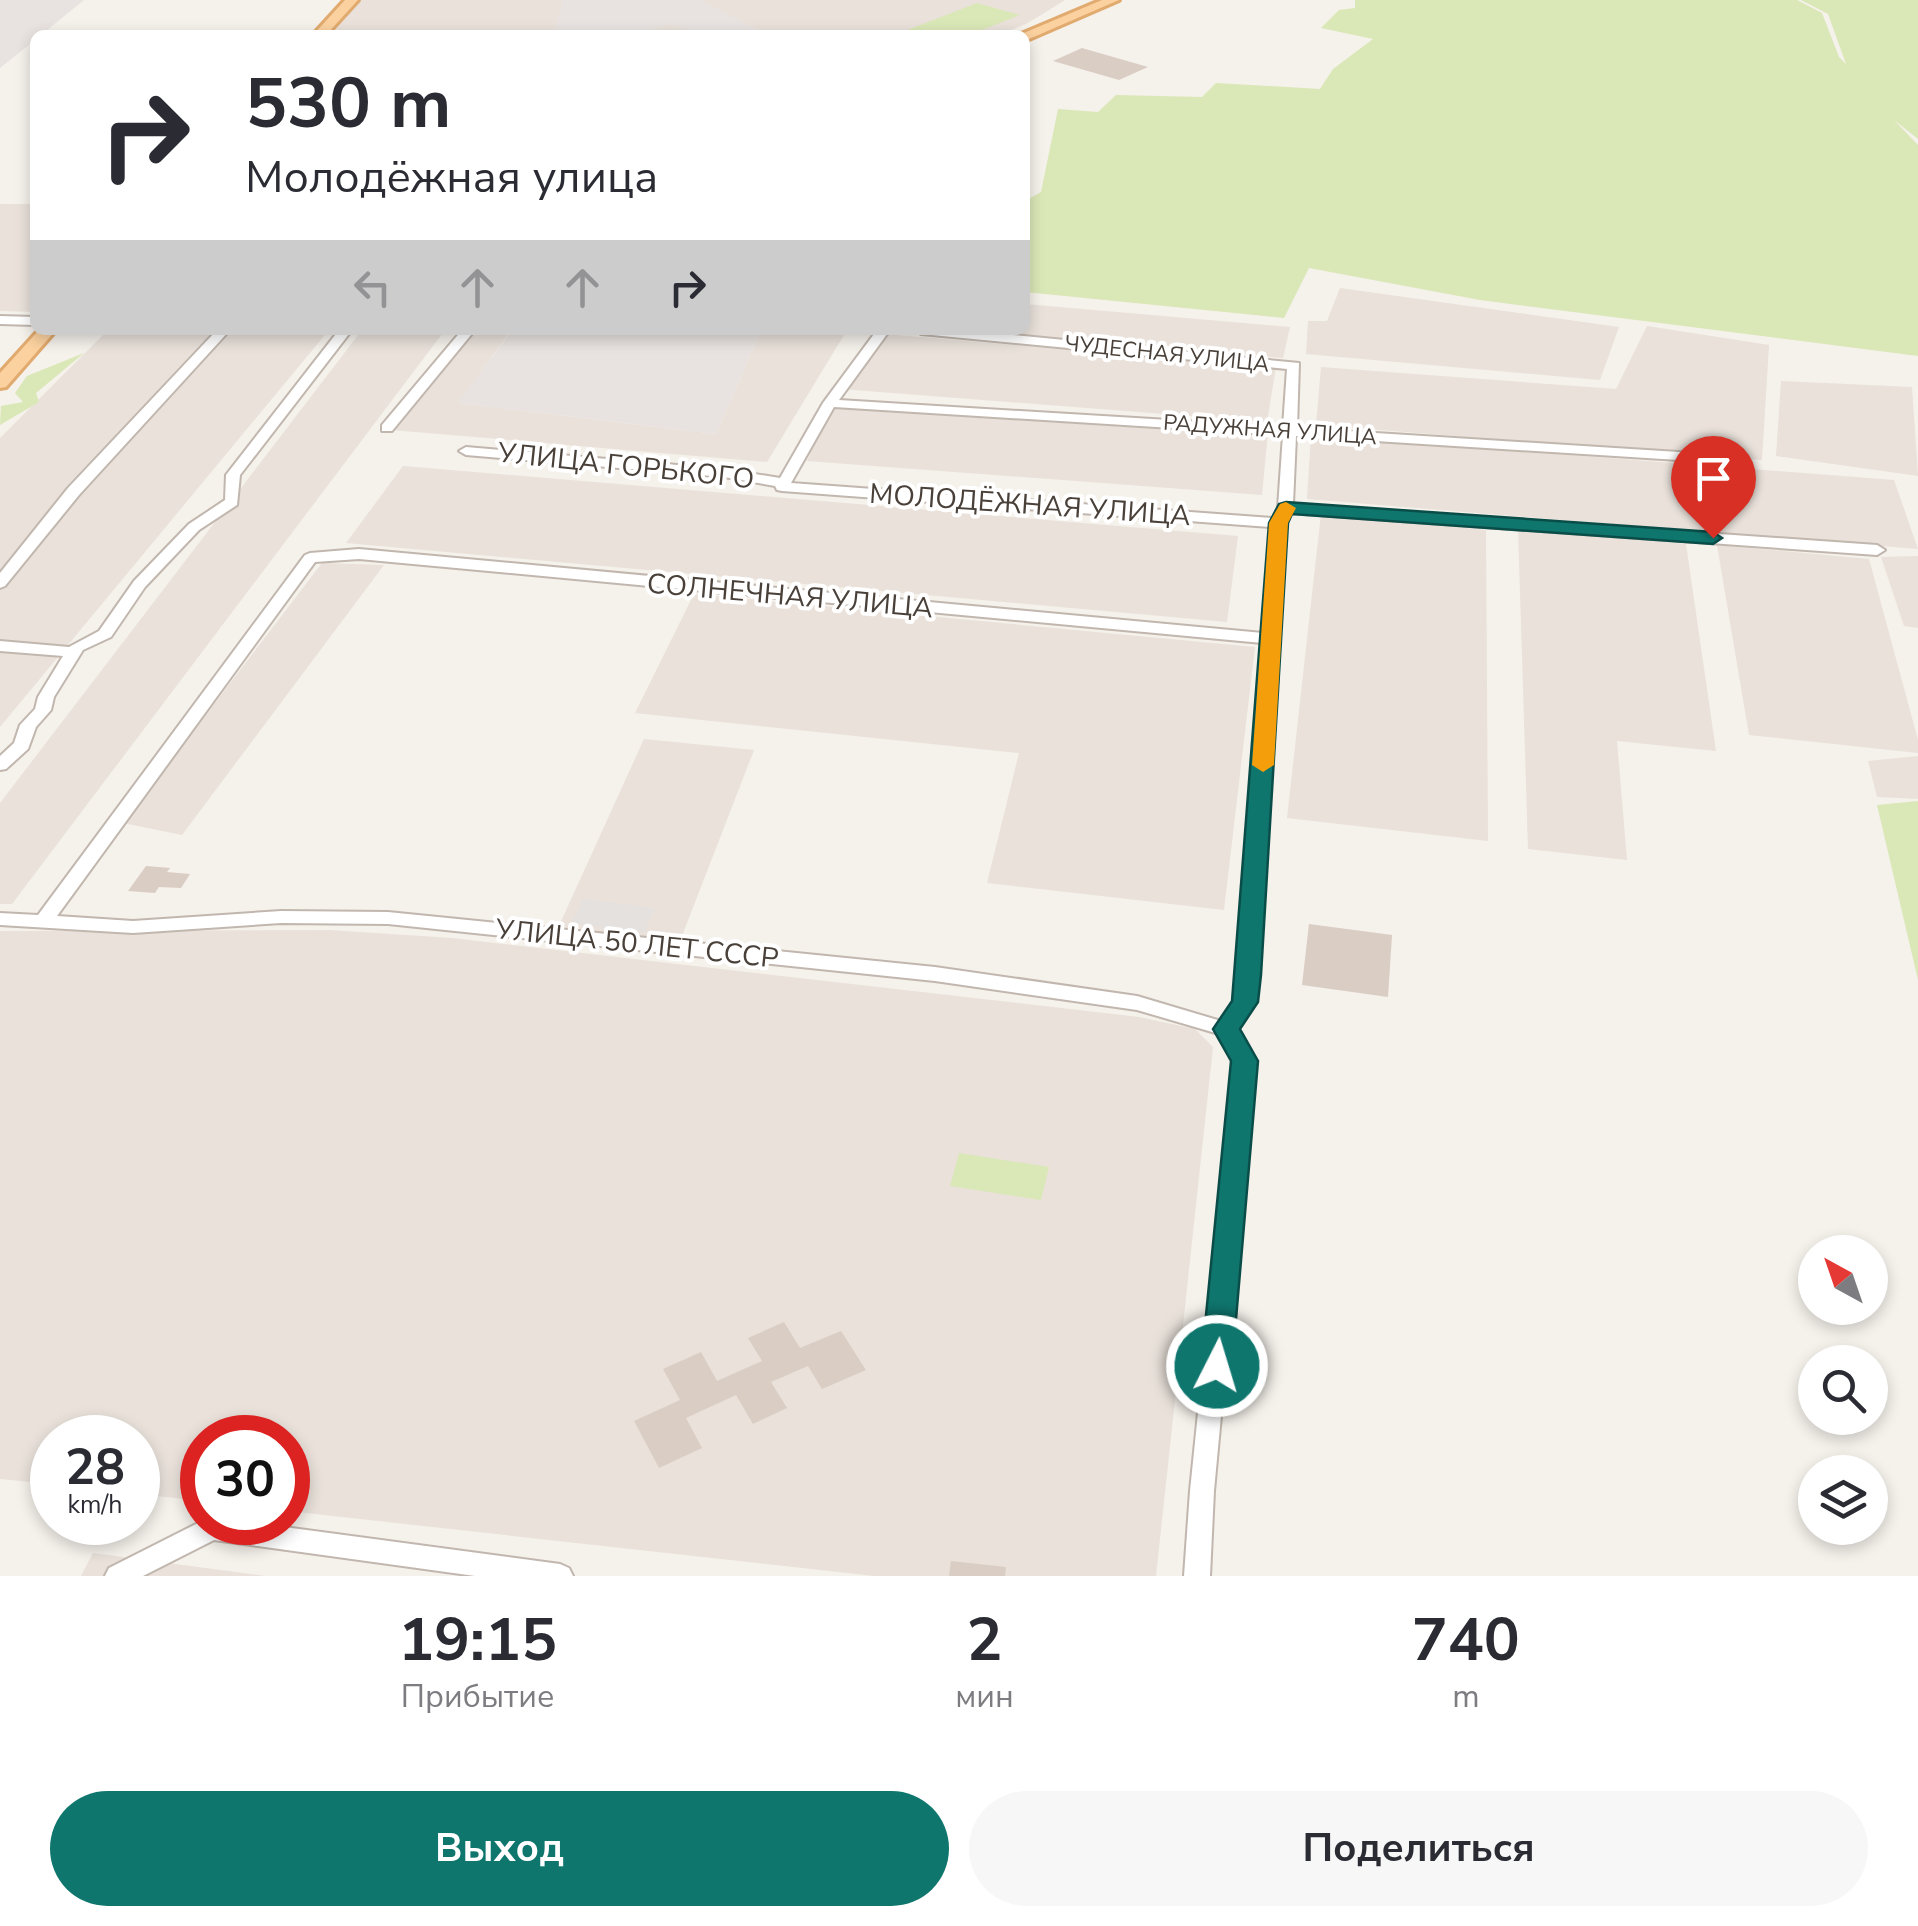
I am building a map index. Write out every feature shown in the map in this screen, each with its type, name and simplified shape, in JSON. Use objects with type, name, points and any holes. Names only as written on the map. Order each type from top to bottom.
[{"type":"main road","points":[[324,30],[352,0]]},
{"type":"main road","points":[[1030,34],[1113,0]]},
{"type":"main road","points":[[0,383],[43,335]]},
{"type":"street","points":[[0,320],[30,321]]},
{"type":"street","points":[[0,583],[45,531],[80,480],[95,472],[219,335]]},
{"type":"street","points":[[0,765],[22,745],[28,726],[43,710],[46,696],[73,652],[105,634],[138,584],[194,527],[232,502],[233,474],[342,335]]},
{"type":"street","points":[[386,428],[466,335]]},
{"type":"street","points":[[783,485],[830,403],[880,335]]},
{"type":"street","name":"ЧУДЕСНАЯ УЛИЦА","points":[[973,335],[1294,366],[1292,432]]},
{"type":"street","name":"РАДУЖНАЯ УЛИЦА","points":[[830,403],[1710,458]]},
{"type":"street","points":[[1197,1576],[1244,1061],[1226,1029],[1245,1002],[1247,984],[1271,640],[1292,432]]},
{"type":"street","name":"УЛИЦА ГОРЬКОГО","points":[[466,451],[724,473],[783,485]]},
{"type":"street","name":"МОЛОДЁЖНАЯ УЛИЦА","points":[[783,485],[1877,550]]},
{"type":"street","name":"СОЛНЕЧНАЯ УЛИЦА","points":[[42,924],[310,558],[358,554],[1271,640]]},
{"type":"street","points":[[0,646],[73,652]]},
{"type":"street","name":"УЛИЦА 50 ЛЕТ СССР","points":[[0,920],[133,928],[281,917],[388,918],[935,974],[1137,1002],[1226,1029]]},
{"type":"street","points":[[118,1576],[212,1528],[560,1576]]},
{"type":"shaded area","points":[[0,0],[84,0],[47,30],[30,30],[30,44],[0,68]]},
{"type":"shaded area","points":[[359,0],[1065,0],[1011,30],[332,30]]},
{"type":"shaded area","points":[[563,0],[700,0],[759,30],[689,30],[668,24],[652,30],[554,30]]},
{"type":"shaded area","points":[[0,204],[30,204],[30,312],[0,311]]},
{"type":"shaded area","points":[[1340,288],[1619,327],[1600,380],[1306,354],[1308,321],[1327,321]]},
{"type":"shaded area","points":[[1030,304],[1290,327],[1283,358],[1009,335],[1030,335]]},
{"type":"shaded area","points":[[1647,326],[1769,345],[1762,460],[1316,425],[1321,367],[1616,389]]},
{"type":"shaded area","points":[[103,335],[325,335],[0,727],[0,438]]},
{"type":"shaded area","points":[[358,335],[441,335],[12,904],[0,904],[0,803]]},
{"type":"shaded area","points":[[460,335],[507,335],[459,403],[716,434],[759,335],[844,335],[767,462],[380,429]]},
{"type":"shaded area","points":[[508,335],[759,335],[716,434],[458,403]]},
{"type":"shaded area","points":[[871,335],[1276,367],[1267,422],[841,389]]},
{"type":"shaded area","points":[[1781,381],[1912,387],[1918,476],[1776,456]]},
{"type":"shaded area","points":[[832,401],[1268,432],[1262,495],[807,461]]},
{"type":"shaded area","points":[[1311,435],[1894,480],[1918,549],[1307,499]]},
{"type":"shaded area","points":[[403,466],[1238,536],[1227,622],[346,543]]},
{"type":"shaded area","points":[[1321,514],[1486,530],[1488,841],[1287,818]]},
{"type":"shaded area","points":[[1518,528],[1686,544],[1716,751],[1617,741],[1627,860],[1528,849]]},
{"type":"shaded area","points":[[1717,545],[1869,559],[1918,740],[1918,753],[1749,735]]},
{"type":"shaded area","points":[[1918,556],[1918,628],[1904,626],[1881,557]]},
{"type":"shaded area","points":[[322,563],[384,565],[182,835],[123,823]]},
{"type":"shaded area","points":[[694,594],[1255,647],[1224,910],[987,883],[1019,753],[635,713]]},
{"type":"shaded area","points":[[644,739],[754,750],[680,941],[558,928]]},
{"type":"shaded area","points":[[1918,756],[1918,799],[1877,797],[1868,761]]},
{"type":"shaded area","points":[[583,899],[655,908],[644,932],[572,923]]},
{"type":"shaded area","points":[[329,930],[452,938],[1139,1017],[1195,1029],[1213,1047],[1156,1576],[874,1576],[310,1513],[310,1415],[180,1415],[180,1499],[160,1496],[160,1415],[30,1415],[30,1482],[0,1479],[0,931]]},
{"type":"shaded area","points":[[93,1553],[265,1576],[81,1576]]},
{"type":"green space","points":[[1355,0],[1797,0],[1822,13],[1839,57],[1846,64],[1828,14],[1801,0],[1918,0],[1918,139],[1894,120],[1918,145],[1918,356],[1480,300],[1309,268],[1284,318],[1030,293],[1030,198],[1041,192],[1058,109],[1098,112],[1116,95],[1202,97],[1216,83],[1320,89],[1333,69],[1373,39],[1321,28],[1339,10],[1355,8]]},
{"type":"green space","points":[[977,3],[1020,15],[982,30],[908,30]]},
{"type":"green space","points":[[84,353],[36,393],[39,402],[0,425],[1,406],[23,402],[15,393],[27,376]]},
{"type":"green space","points":[[1918,801],[1918,980],[1877,805]]},
{"type":"green space","points":[[959,1153],[1049,1167],[1041,1200],[950,1186]]},
{"type":"building","points":[[1082,48],[1148,67],[1119,80],[1053,61]]},
{"type":"building","points":[[146,866],[190,874],[181,888],[159,887],[155,893],[128,891]]},
{"type":"building","points":[[1309,924],[1392,935],[1388,997],[1302,985]]},
{"type":"building","points":[[784,1322],[800,1348],[841,1331],[866,1370],[822,1389],[808,1366],[771,1382],[787,1408],[753,1424],[736,1395],[686,1418],[702,1448],[659,1468],[634,1421],[680,1400],[663,1369],[701,1352],[717,1381],[762,1361],[748,1338]]},
{"type":"building","points":[[951,1561],[1006,1567],[1005,1576],[949,1576]]},
{"type":"slow traffic","points":[[1263,765],[1278,523],[1286,508]]},
{"type":"route","points":[[1217,1366],[1244,1061],[1226,1029],[1245,1002],[1278,523],[1286,508],[1713,538]]}]
